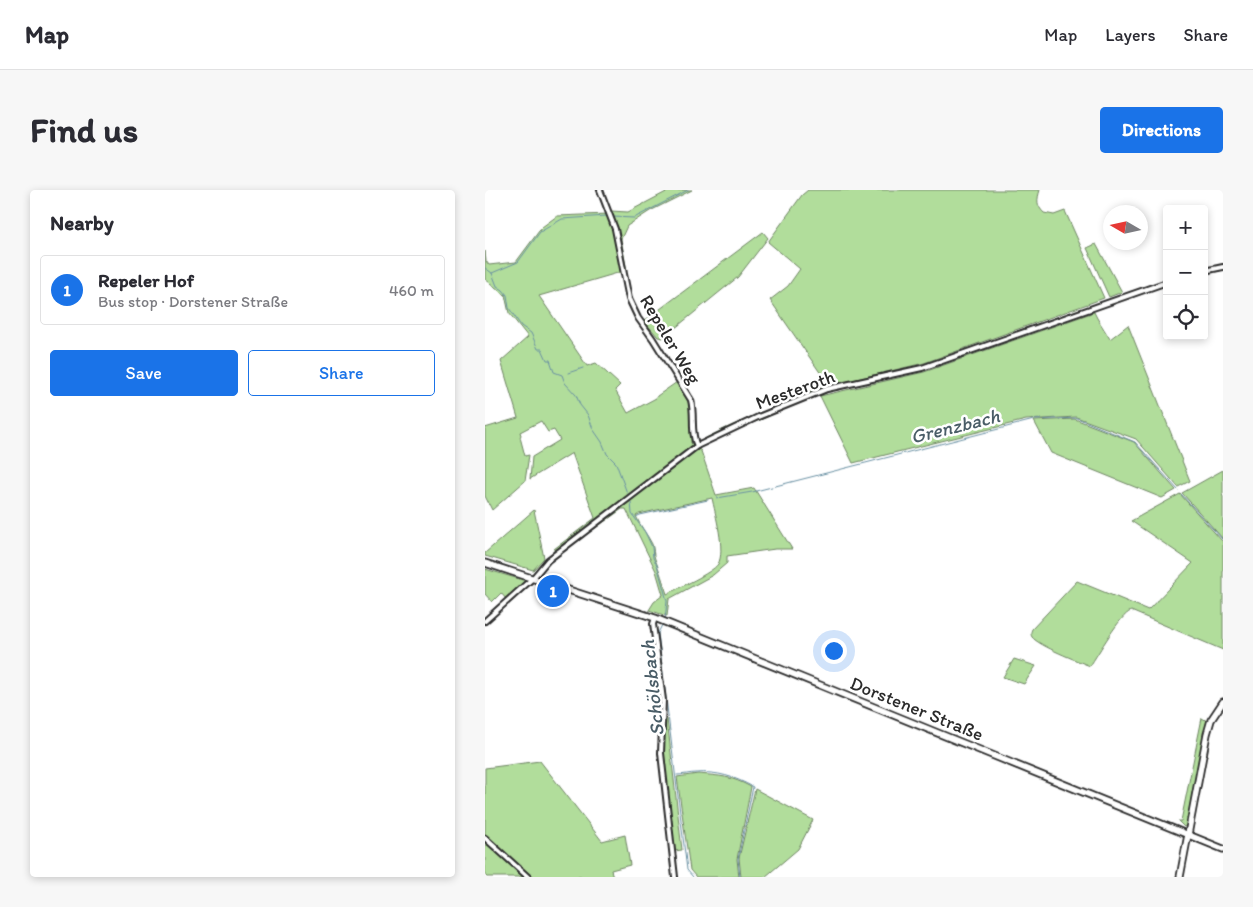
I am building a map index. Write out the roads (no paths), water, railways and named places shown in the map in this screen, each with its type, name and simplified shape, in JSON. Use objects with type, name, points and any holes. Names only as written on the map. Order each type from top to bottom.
[{"type":"main road","name":"Dorstener Straße","points":[[485,563],[661,621],[1223,849]]},
{"type":"main road","points":[[1180,877],[1207,734],[1211,720],[1223,702]]},
{"type":"street","name":"Repeler Weg","points":[[600,190],[615,229],[629,299],[638,318],[691,400],[694,409],[694,436],[697,446]]},
{"type":"street","points":[[1208,270],[1223,266]]},
{"type":"street","name":"Mesteroth","points":[[485,621],[533,578],[548,560],[697,446],[758,417],[827,389],[922,368],[1163,283]]},
{"type":"street","points":[[661,621],[653,624],[663,700],[661,753],[675,877]]},
{"type":"street","points":[[485,838],[528,877]]},
{"type":"waterway","points":[[613,217],[634,218],[688,190]]},
{"type":"waterway","points":[[492,273],[518,262],[540,232],[562,219],[607,216]]},
{"type":"waterway","name":"Schölsbach","points":[[485,268],[492,273],[497,286],[507,295],[509,308],[521,326],[531,333],[538,349],[542,349],[547,360],[550,360],[554,372],[562,375],[565,383],[576,395],[607,454],[616,463],[627,493]]},
{"type":"waterway","points":[[568,373],[583,368]]},
{"type":"waterway","name":"Grenzbach","points":[[717,498],[752,492],[1034,420],[1077,418],[1135,442],[1178,490]]},
{"type":"waterway","name":"Grenzbach","points":[[1181,494],[1223,540]]},
{"type":"waterway","name":"Grenzbach","points":[[636,517],[708,500]]},
{"type":"waterway","name":"Schölsbach","points":[[631,502],[632,514],[645,532],[652,547],[653,558],[657,565],[667,601],[665,619]]},
{"type":"waterway","name":"Schölsbach","points":[[663,623],[658,633],[687,870],[693,877]]},
{"type":"waterway","points":[[677,775],[694,773],[719,774],[739,780],[753,787],[738,859],[740,877]]},
{"type":"place","name":"Repeler Hof","points":[[553,591]]}]
